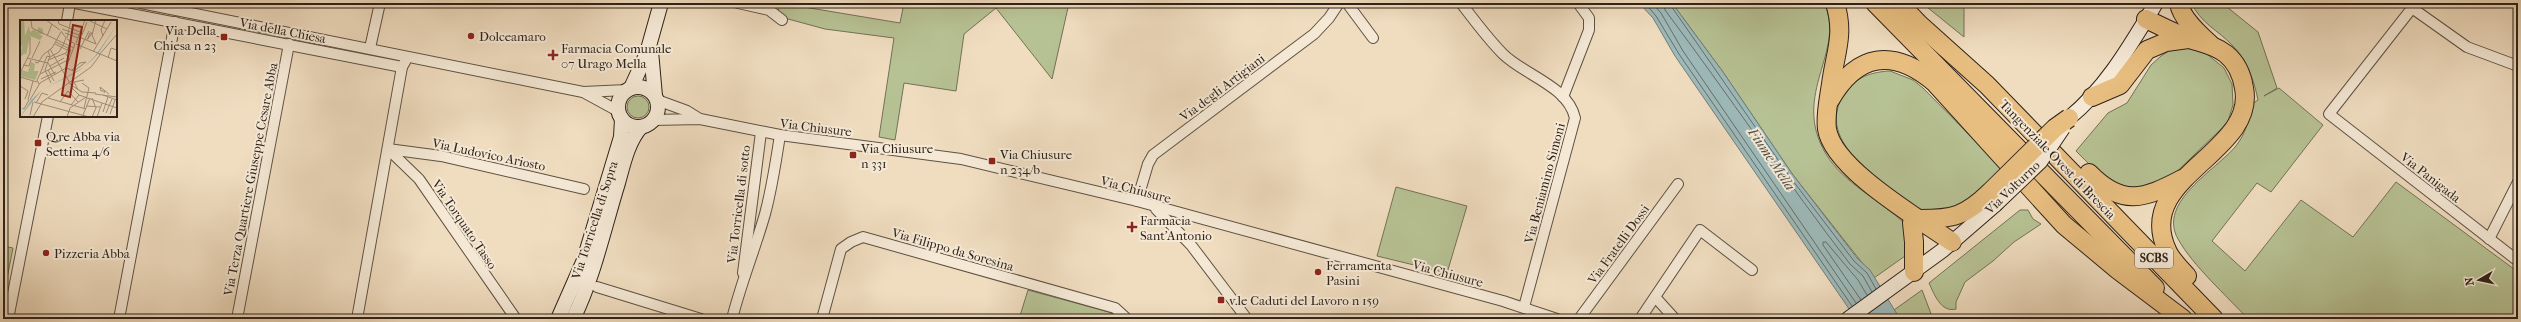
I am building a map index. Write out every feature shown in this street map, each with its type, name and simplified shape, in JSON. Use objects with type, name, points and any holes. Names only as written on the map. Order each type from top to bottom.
[{"type":"highway","points":[[1835,3],[1841,38],[1830,100],[1827,130],[1832,144],[1853,169],[1947,246]]},
{"type":"highway","name":"Tangenziale Ovest di Brescia","points":[[1875,3],[2083,212],[2184,319]]},
{"type":"highway","name":"Tangenziale Ovest di Brescia","points":[[1899,3],[1919,24],[1987,85],[2214,319]]},
{"type":"highway","points":[[2179,3],[2193,35]]},
{"type":"highway","points":[[2151,10],[2226,54],[2239,69],[2245,92],[2245,102],[2238,124],[2222,144],[2184,178],[2166,202],[2163,212],[2163,238],[2170,256],[2224,319]]},
{"type":"highway","points":[[1919,24],[1957,46],[2003,88],[2100,185],[2111,192],[2136,196],[2150,194],[2184,178]]},
{"type":"highway","points":[[2092,97],[2120,85],[2147,50],[2166,42],[2193,35]]},
{"type":"highway","points":[[1830,100],[1846,76],[1865,64],[1898,60],[1916,68],[1934,82],[2064,225],[2118,270],[2184,319]]},
{"type":"highway","points":[[1916,221],[1958,216],[1992,199],[2055,128],[2069,118]]},
{"type":"highway","points":[[1912,273],[1916,221]]},
{"type":"street","points":[[67,20],[70,3]]},
{"type":"street","name":"Via della Chiesa","points":[[75,3],[402,67]]},
{"type":"street","points":[[370,48],[380,3]]},
{"type":"street","points":[[653,120],[658,111],[651,70],[652,38],[661,3]]},
{"type":"street","points":[[738,3],[769,10],[782,20]]},
{"type":"street","name":"Via degli Artigiani","points":[[1136,202],[1148,164],[1154,155],[1314,34],[1329,18],[1339,3]]},
{"type":"street","points":[[1346,3],[1373,38]]},
{"type":"street","name":"Via Beniamino Simoni","points":[[1461,3],[1503,54],[1563,97],[1573,108],[1575,118],[1524,307]]},
{"type":"street","points":[[1563,97],[1589,30],[1589,18],[1578,3]]},
{"type":"street","name":"Via della Chiesa","points":[[148,4],[583,92],[629,89]]},
{"type":"street","points":[[2414,5],[2439,29],[2467,47],[2518,66]]},
{"type":"street","name":"Via Panigada","points":[[2414,5],[2329,114],[2518,261]]},
{"type":"street","points":[[2069,118],[2092,97],[2125,55],[2151,10]]},
{"type":"street","points":[[119,319],[175,22]]},
{"type":"street","name":"Via Torricella di Sopra","points":[[558,319],[584,260],[621,137],[620,97],[629,89],[652,38]]},
{"type":"street","name":"Via Terza Quartiere Giuseppe Cesare Abba","points":[[237,319],[289,44]]},
{"type":"street","points":[[358,319],[402,67],[410,56]]},
{"type":"street","points":[[629,89],[645,88],[656,98]]},
{"type":"street","name":"Via della Chiesa","points":[[583,92],[620,115]]},
{"type":"street","name":"Via Chiusure","points":[[656,98],[700,119],[760,132],[961,159],[1151,206],[1524,307],[1557,319]]},
{"type":"street","points":[[620,115],[630,126],[641,127]]},
{"type":"street","points":[[8,319],[48,117]]},
{"type":"street","name":"Via Chiusure","points":[[653,120],[700,119]]},
{"type":"street","name":"Via Torricella di Sopra","points":[[573,319],[595,261],[627,154],[634,136],[641,127],[653,120]]},
{"type":"street","name":"Via Torricella di sotto","points":[[732,319],[742,279],[745,241],[760,132]]},
{"type":"street","name":"Via Torricella di sotto","points":[[742,279],[752,258],[766,212],[780,135]]},
{"type":"street","name":"Via Ludovico Ariosto","points":[[388,149],[441,156],[584,188]]},
{"type":"street","name":"Via Torquato Tasso","points":[[388,149],[419,179],[516,319]]},
{"type":"street","points":[[2489,239],[2518,182]]},
{"type":"street","name":"Via Fratelli Dossi","points":[[1579,319],[1678,184]]},
{"type":"street","name":"Via Volturno","points":[[1848,319],[1947,246],[1992,199]]},
{"type":"street","points":[[1151,206],[1163,214],[1191,245],[1247,319]]},
{"type":"street","points":[[1182,215],[1184,229],[1191,245]]},
{"type":"street","points":[[1640,319],[1656,298],[1666,278],[1700,230],[1752,270]]},
{"type":"street","name":"Via Filippo da Soresina","points":[[822,319],[841,249],[851,242],[863,238],[891,244],[1114,308],[1127,319]]},
{"type":"street","points":[[597,287],[701,319]]},
{"type":"street","points":[[1656,298],[1675,319]]},
{"type":"green space","points":[[780,3],[900,23],[904,3],[1069,3],[1052,79],[996,8],[964,34],[956,91],[904,83],[895,140],[879,137],[894,38],[825,29],[777,16]]},
{"type":"green space","points":[[1672,3],[1824,3],[1829,21],[1829,38],[1816,93],[1814,112],[1817,132],[1826,154],[1834,165],[1853,183],[1905,224],[1905,256],[1874,278],[1793,175],[1723,72]]},
{"type":"green space","points":[[1922,3],[1964,3],[1964,37]]},
{"type":"green space","points":[[2192,3],[2222,3],[2258,32],[2277,88],[2264,96],[2279,88],[2323,125],[2271,192],[2257,183],[2212,241],[2245,271],[2301,200],[2353,237],[2396,182],[2518,272],[2518,319],[2248,319],[2192,260],[2178,239],[2174,225],[2175,212],[2182,200],[2203,176],[2236,146],[2247,126],[2252,104],[2258,100],[2252,78],[2242,57],[2227,40],[2199,16]]},
{"type":"green space","points":[[2191,48],[2207,54],[2224,68],[2232,84],[2233,105],[2228,121],[2166,182],[2148,190],[2109,184],[2076,151],[2108,113],[2127,103],[2151,65],[2161,56],[2170,50]]},
{"type":"green space","points":[[1890,71],[1913,80],[1923,88],[2003,169],[1970,197],[1959,204],[1947,209],[1935,211],[1921,209],[1907,203],[1866,169],[1853,156],[1843,141],[1837,126],[1837,110],[1845,93],[1854,83],[1864,76]]},
{"type":"green space","points":[[638,96],[646,99],[649,107],[646,115],[638,118],[630,115],[627,107],[630,99]]},
{"type":"green space","points":[[1396,187],[1467,206],[1447,273],[1377,256]]},
{"type":"green space","points":[[2020,210],[2028,210],[2033,219],[2041,224],[2014,242],[1993,261],[1965,282],[1956,302],[1956,309],[1946,308],[1942,305],[1929,283]]},
{"type":"green space","points":[[3,246],[13,248],[6,284],[3,283]]},
{"type":"green space","points":[[1028,290],[1109,312],[1120,319],[1019,319]]},
{"type":"green space","points":[[1922,290],[1933,319],[1900,319],[1894,310]]},
{"type":"water","name":"Fiume Mella","points":[[1639,3],[1672,3],[1723,72],[1793,175],[1857,258],[1870,270],[1900,319],[1856,319],[1675,56],[1653,18]]},
{"type":"place","name":"Dolceamaro","points":[[471,36]]},
{"type":"place","name":"Via Della Chiesa n 23","points":[[224,37]]},
{"type":"place","name":"Farmacia Comunale 07 Urago Mella","points":[[553,55]]},
{"type":"place","name":"Q.re Abba via Settima 4/6","points":[[38,143]]},
{"type":"place","name":"Via Chiusure n 331","points":[[853,155]]},
{"type":"place","name":"Via Chiusure n 234/b","points":[[992,161]]},
{"type":"place","name":"Farmacia Sant'Antonio","points":[[1132,227]]},
{"type":"place","name":"Pizzeria Abba","points":[[46,253]]},
{"type":"place","name":"Ferramenta Pasini","points":[[1318,272]]},
{"type":"place","name":"v.le Caduti del Lavoro n 159","points":[[1221,300]]}]
